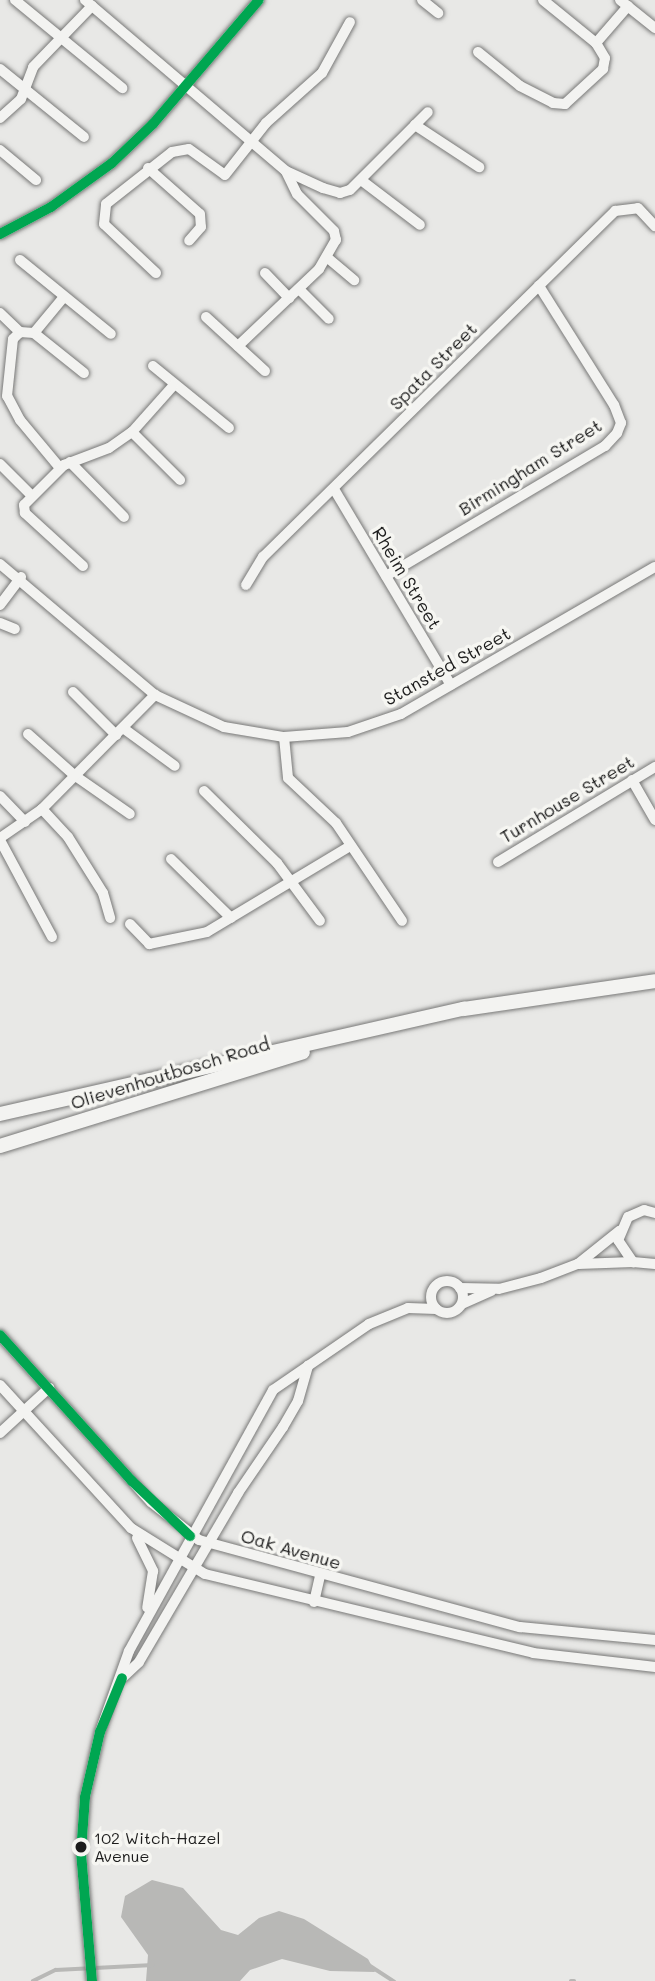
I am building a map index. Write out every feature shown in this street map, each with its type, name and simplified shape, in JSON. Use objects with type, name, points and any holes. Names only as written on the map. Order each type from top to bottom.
[{"type":"main road","name":"Olievenhoutbosch Road","points":[[0,1114],[237,1058],[541,994],[655,981]]},
{"type":"main road","name":"Olievenhoutbosch Road","points":[[0,1146],[351,1036]]},
{"type":"street","points":[[15,0],[122,88]]},
{"type":"street","points":[[0,234],[51,207],[99,174],[142,135],[259,0]]},
{"type":"street","points":[[422,0],[438,13]]},
{"type":"street","points":[[478,52],[520,86],[565,104],[603,69],[606,58],[596,43],[543,0]]},
{"type":"street","points":[[0,118],[21,99],[29,72],[62,38],[89,3],[286,172],[297,194],[334,231],[329,259],[238,346]]},
{"type":"street","points":[[596,43],[624,3],[655,28]]},
{"type":"street","points":[[156,273],[102,219],[110,199],[172,152],[189,149],[223,176],[252,141],[322,73],[350,22]]},
{"type":"street","points":[[0,69],[84,137]]},
{"type":"street","points":[[286,172],[340,193],[361,180],[428,112]]},
{"type":"street","points":[[415,125],[479,167]]},
{"type":"street","points":[[0,150],[36,180]]},
{"type":"street","points":[[148,169],[200,214],[201,227],[189,242]]},
{"type":"street","points":[[361,180],[420,225]]},
{"type":"street","name":"Spata Street","points":[[246,585],[263,557],[622,207],[638,208],[655,226]]},
{"type":"street","points":[[329,259],[354,280]]},
{"type":"street","points":[[20,260],[63,298],[111,334]]},
{"type":"street","points":[[265,273],[289,298]]},
{"type":"street","name":"Birmingham Street","points":[[386,576],[605,446],[617,433],[621,423],[614,405],[539,286]]},
{"type":"street","points":[[299,289],[329,319]]},
{"type":"street","points":[[34,333],[63,298]]},
{"type":"street","points":[[0,313],[20,332],[34,333],[84,373]]},
{"type":"street","points":[[206,317],[265,372]]},
{"type":"street","points":[[20,332],[11,344],[3,397],[20,420],[65,465],[124,517]]},
{"type":"street","points":[[153,366],[173,386],[229,428]]},
{"type":"street","points":[[83,566],[25,513],[24,505],[65,465],[109,448],[132,432],[173,386]]},
{"type":"street","points":[[132,432],[180,480]]},
{"type":"street","points":[[0,464],[32,496]]},
{"type":"street","name":"Rheim Street","points":[[334,489],[451,685]]},
{"type":"street","name":"Stansted Street","points":[[0,564],[21,577],[155,695],[224,727],[284,737],[331,735],[365,728],[401,714],[655,567]]},
{"type":"street","points":[[0,605],[21,577]]},
{"type":"street","points":[[0,623],[15,629]]},
{"type":"street","points":[[74,692],[119,731],[175,766]]},
{"type":"street","points":[[52,937],[0,839],[42,809],[155,695]]},
{"type":"street","points":[[28,734],[74,775],[130,814]]},
{"type":"street","points":[[284,737],[288,778],[336,823],[402,921]]},
{"type":"street","name":"Turnhouse Street","points":[[498,862],[655,767]]},
{"type":"street","points":[[632,780],[655,820]]},
{"type":"street","points":[[205,791],[277,863],[320,921]]},
{"type":"street","points":[[0,796],[25,822]]},
{"type":"street","points":[[42,809],[68,837],[103,893],[110,918]]},
{"type":"street","points":[[130,924],[149,944],[200,934],[350,846]]},
{"type":"street","points":[[171,859],[231,918]]},
{"type":"street","points":[[578,1264],[619,1231],[628,1217],[653,1210]]},
{"type":"street","points":[[619,1231],[620,1249],[633,1262]]},
{"type":"street","points":[[408,1308],[436,1309],[450,1313],[462,1304],[493,1290],[578,1264],[655,1264]]},
{"type":"street","points":[[92,1981],[80,1852],[85,1797],[100,1732],[143,1624],[273,1390],[352,1333],[408,1308],[446,1281],[460,1288],[493,1290]]},
{"type":"street","points":[[460,1288],[462,1304]]},
{"type":"street","points":[[433,1289],[436,1309]]},
{"type":"street","name":"Oak Avenue","points":[[0,1335],[145,1495],[190,1536],[320,1576],[533,1630],[655,1640]]},
{"type":"street","points":[[122,1678],[139,1662],[195,1569],[207,1543],[284,1427],[298,1401],[308,1365]]},
{"type":"street","points":[[0,1385],[131,1528],[177,1560],[195,1569],[314,1602],[533,1653],[655,1667]]},
{"type":"street","points":[[0,1433],[49,1388]]},
{"type":"street","points":[[131,1528],[153,1571],[143,1624]]},
{"type":"street","points":[[314,1602],[320,1576]]},
{"type":"shaded area","points":[[152,1880],[183,1888],[221,1930],[238,1935],[259,1918],[279,1911],[304,1919],[368,1959],[375,1972],[330,1971],[282,1959],[250,1970],[240,1981],[146,1981],[148,1955],[121,1917],[125,1896]]},
{"type":"waterway","points":[[33,1981],[56,1970],[153,1965]]},
{"type":"waterway","points":[[369,1965],[394,1981]]},
{"type":"transit line","points":[[0,234],[51,207],[112,163],[153,124],[259,0]]},
{"type":"transit line","points":[[0,1335],[132,1481],[190,1536]]},
{"type":"transit line","points":[[92,1981],[81,1852],[85,1797],[100,1732],[122,1678]]},
{"type":"place","name":"102 Witch-Hazel Avenue","points":[[81,1847]]}]
